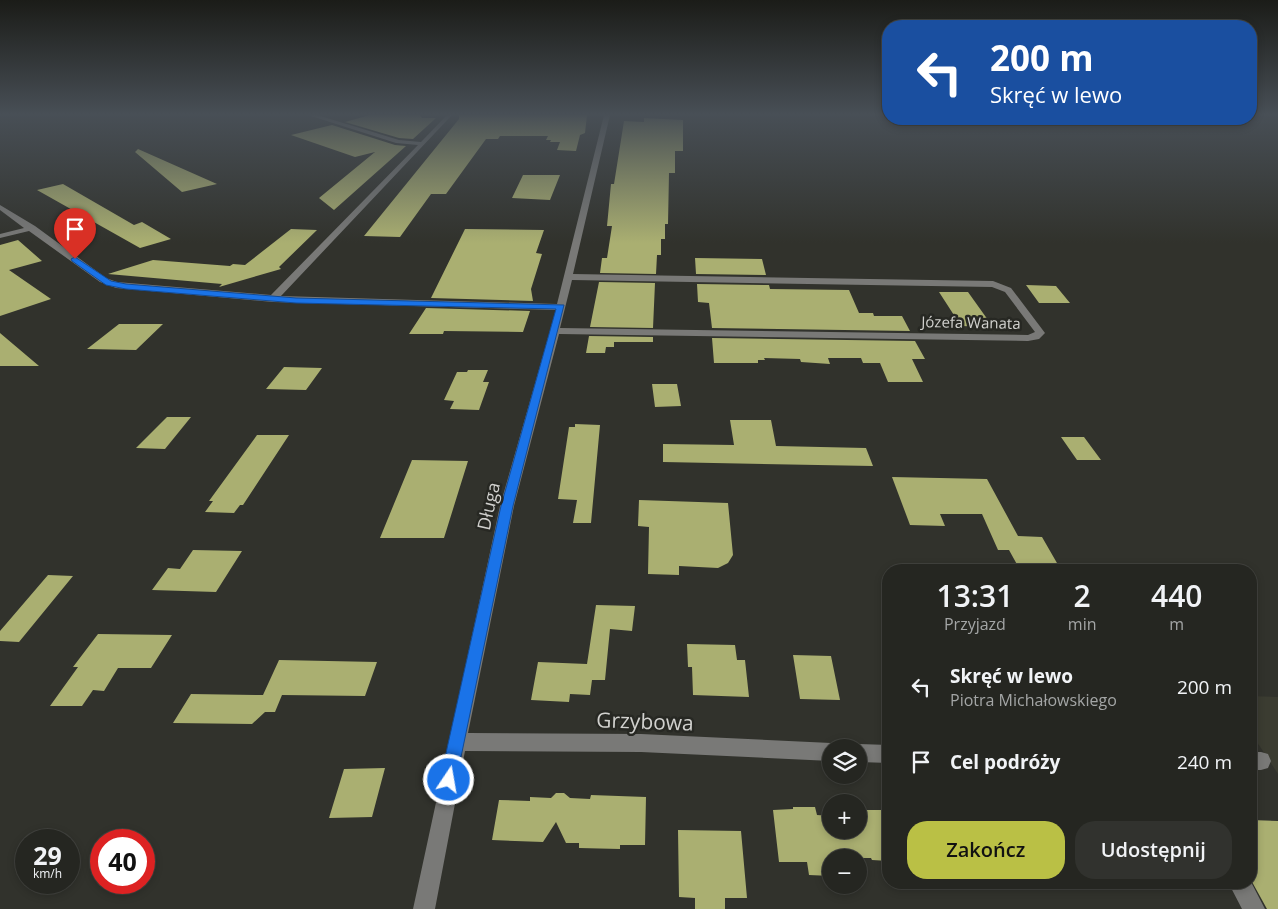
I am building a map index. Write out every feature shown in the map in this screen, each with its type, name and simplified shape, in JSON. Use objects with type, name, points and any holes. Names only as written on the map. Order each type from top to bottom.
[{"type":"street","points":[[273,299],[410,157]]},
{"type":"street","name":"Długa","points":[[424,909],[507,506],[569,277],[597,157]]},
{"type":"street","points":[[0,206],[103,280],[116,285],[273,299],[561,307]]},
{"type":"street","points":[[0,236],[32,228]]},
{"type":"street","name":"Józefa Wanata","points":[[554,331],[1028,338],[1035,338],[1040,333],[1008,290],[992,284],[569,277]]},
{"type":"street","name":"Grzybowa","points":[[457,742],[641,743],[822,752]]},
{"type":"street","points":[[867,753],[882,754]]},
{"type":"street","points":[[1243,889],[1254,909]]},
{"type":"shaded area","points":[[1257,696],[1278,697],[1278,774],[1257,742]]},
{"type":"building","points":[[141,157],[157,157],[217,184],[182,192]]},
{"type":"building","points":[[368,157],[393,157],[334,210],[319,198]]},
{"type":"building","points":[[428,157],[473,157],[446,194],[431,194],[400,237],[364,236]]},
{"type":"building","points":[[618,157],[675,157],[675,173],[669,173],[668,224],[665,224],[665,239],[661,239],[661,255],[657,255],[656,274],[600,273],[602,258],[607,258],[612,226],[607,226],[611,184],[614,184]]},
{"type":"building","points":[[523,175],[560,175],[550,200],[512,198]]},
{"type":"building","points":[[63,184],[134,225],[142,222],[171,239],[140,248],[37,190]]},
{"type":"building","points":[[291,229],[317,230],[279,267],[281,269],[219,287],[222,284],[108,274],[153,260],[230,266],[233,264],[245,265]]},
{"type":"building","points":[[465,229],[544,230],[536,253],[542,254],[531,289],[533,301],[431,298]]},
{"type":"building","points":[[18,240],[42,261],[9,270],[51,299],[0,316],[0,245]]},
{"type":"building","points":[[695,258],[762,259],[766,275],[696,274]]},
{"type":"building","points":[[599,282],[655,283],[653,328],[590,327]]},
{"type":"building","points":[[697,284],[769,285],[770,289],[849,290],[859,313],[873,313],[874,316],[902,316],[910,331],[712,328],[709,303],[698,302]]},
{"type":"building","points":[[1026,285],[1056,286],[1070,303],[1039,303]]},
{"type":"building","points":[[939,292],[968,292],[993,327],[961,326]]},
{"type":"building","points":[[426,308],[530,311],[523,332],[444,331],[443,334],[409,334]]},
{"type":"building","points":[[119,324],[163,324],[136,350],[87,349]]},
{"type":"building","points":[[0,333],[39,366],[0,366]]},
{"type":"building","points":[[589,336],[653,337],[653,342],[614,342],[614,347],[606,347],[605,353],[586,353]]},
{"type":"building","points":[[712,338],[915,341],[925,359],[912,359],[923,382],[888,382],[880,363],[863,363],[861,358],[828,358],[830,364],[801,362],[800,359],[764,358],[765,360],[758,360],[758,363],[714,363]]},
{"type":"building","points":[[284,367],[322,368],[306,390],[266,389]]},
{"type":"building","points":[[468,370],[488,370],[483,382],[489,382],[479,410],[450,409],[454,401],[444,400],[457,372],[467,372]]},
{"type":"building","points":[[652,384],[677,384],[681,406],[655,407]]},
{"type":"building","points":[[167,417],[191,417],[165,449],[136,448]]},
{"type":"building","points":[[730,420],[771,420],[776,446],[866,448],[873,466],[663,462],[663,444],[734,445]]},
{"type":"building","points":[[575,424],[600,425],[591,523],[573,523],[577,500],[558,499],[569,427],[575,427]]},
{"type":"building","points":[[257,435],[289,435],[243,505],[240,505],[234,513],[205,512],[213,501],[209,501]]},
{"type":"building","points":[[1061,437],[1084,437],[1101,460],[1077,460]]},
{"type":"building","points":[[412,460],[468,461],[444,538],[380,538]]},
{"type":"building","points":[[892,477],[987,479],[1018,536],[1042,537],[1058,564],[1017,564],[1009,550],[998,550],[982,514],[940,514],[945,526],[910,525]]},
{"type":"building","points":[[639,500],[728,503],[733,555],[728,563],[718,568],[679,566],[679,575],[648,574],[649,527],[638,526]]},
{"type":"building","points":[[193,550],[242,551],[216,592],[152,590],[168,568],[180,569]]},
{"type":"building","points":[[48,575],[73,576],[19,642],[0,641],[0,631]]},
{"type":"building","points":[[596,605],[635,606],[632,631],[610,629],[605,680],[592,680],[590,695],[570,694],[569,702],[531,700],[538,662],[587,664]]},
{"type":"building","points":[[98,634],[172,635],[151,668],[118,668],[104,691],[93,690],[82,706],[50,706],[78,667],[73,667]]},
{"type":"building","points":[[687,644],[735,645],[737,660],[745,660],[749,697],[693,695],[692,667],[688,667]]},
{"type":"building","points":[[793,655],[831,656],[840,700],[800,699]]},
{"type":"building","points":[[279,660],[377,662],[365,696],[282,695],[275,712],[265,712],[252,724],[173,723],[191,694],[263,695]]},
{"type":"building","points":[[385,768],[372,817],[329,818],[344,769]]},
{"type":"building","points":[[556,793],[564,793],[570,798],[590,799],[591,795],[646,797],[645,845],[620,845],[620,849],[579,848],[579,843],[566,843],[556,822],[543,842],[492,840],[499,800],[530,801],[530,797],[551,798]]},
{"type":"building","points":[[793,807],[815,807],[817,815],[822,815],[822,839],[867,839],[867,810],[882,810],[882,861],[867,858],[867,849],[822,849],[822,876],[809,875],[807,862],[779,862],[773,810],[793,809]]},
{"type":"building","points":[[1257,820],[1278,821],[1278,909],[1267,909],[1256,889]]},
{"type":"building","points":[[678,830],[741,831],[747,898],[725,898],[725,909],[695,909],[695,898],[679,897]]},
{"type":"route","points":[[75,259],[103,280],[116,285],[126,286],[296,300],[561,307],[507,506],[449,780]]}]
